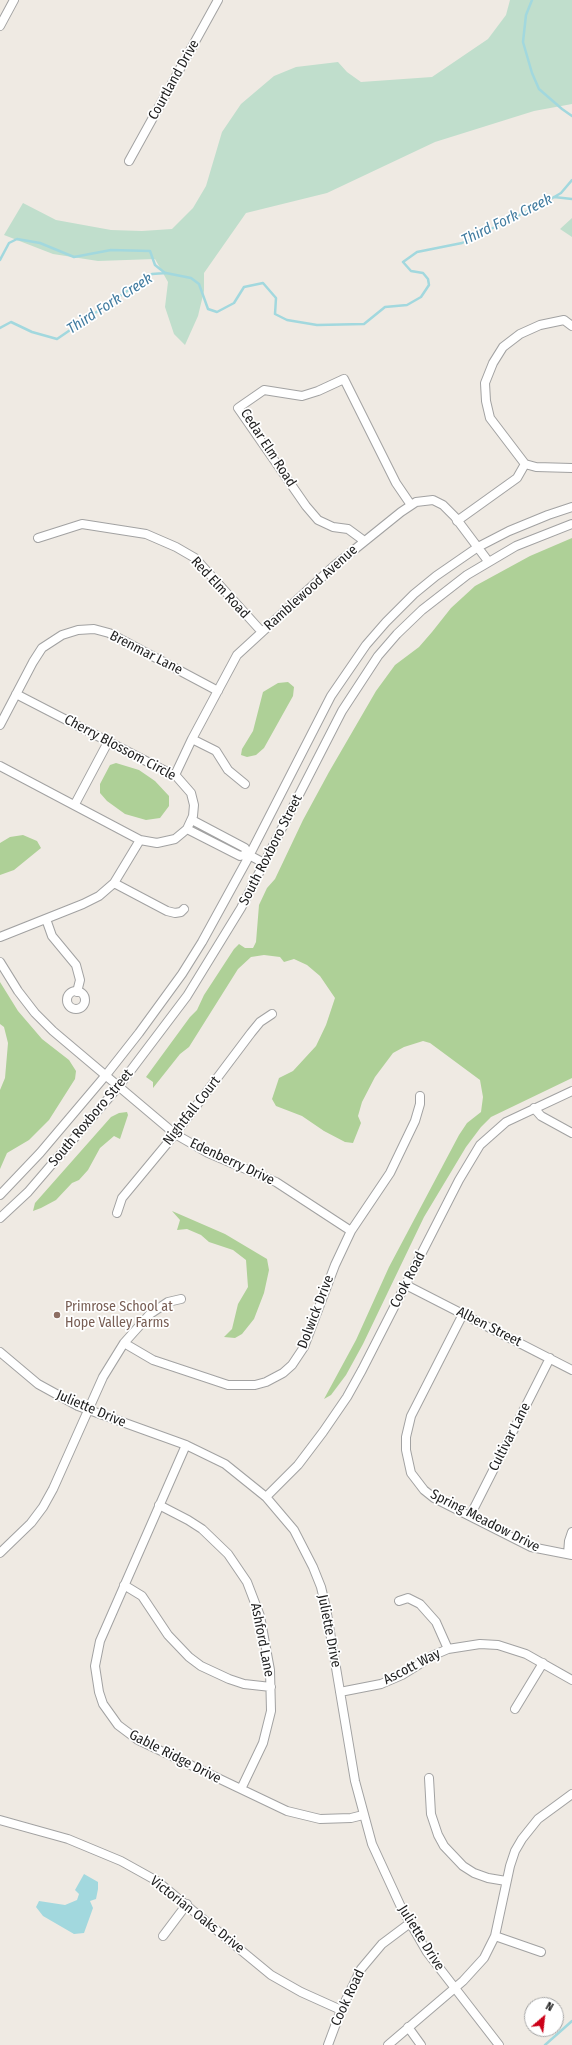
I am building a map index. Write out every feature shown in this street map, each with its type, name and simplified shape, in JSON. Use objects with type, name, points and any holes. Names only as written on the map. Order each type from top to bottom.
[{"type":"street","points":[[0,26],[14,0]]},
{"type":"street","name":"Courtland Drive","points":[[129,161],[218,0]]},
{"type":"street","points":[[572,326],[564,320],[540,325],[520,334],[503,347],[493,362],[485,383],[486,401],[490,418],[525,464],[536,467],[572,468]]},
{"type":"street","name":"Cedar Elm Road","points":[[364,540],[348,529],[333,527],[318,520],[306,506],[238,408],[264,390],[302,396],[318,391],[344,378],[396,483],[411,505]]},
{"type":"street","points":[[457,521],[517,478],[525,464]]},
{"type":"street","name":"Ramblewood Avenue","points":[[175,776],[192,740],[237,655],[364,540],[411,505],[416,502],[433,500],[443,505],[488,561]]},
{"type":"street","name":"South Roxboro Street","points":[[0,1195],[40,1153],[106,1075],[159,1007],[182,974],[212,924],[331,696],[347,670],[386,622],[414,594],[436,576],[478,547],[509,531],[572,507]]},
{"type":"street","name":"Red Elm Road","points":[[38,538],[82,524],[146,534],[176,547],[195,558],[262,632]]},
{"type":"street","name":"South Roxboro Street","points":[[0,1218],[28,1192],[119,1086],[163,1031],[191,991],[224,938],[342,711],[378,656],[397,634],[444,591],[488,561],[516,546],[572,524]]},
{"type":"street","name":"Brenmar Lane","points":[[0,725],[42,648],[62,635],[86,629],[113,635],[218,691]]},
{"type":"street","name":"Cherry Blossom Circle","points":[[0,766],[75,804],[140,840],[154,843],[168,842],[175,839],[187,829],[192,820],[194,808],[193,797],[186,785],[175,776],[16,694]]},
{"type":"street","points":[[192,740],[216,751],[228,770],[245,784]]},
{"type":"street","points":[[75,804],[108,742]]},
{"type":"street","points":[[192,820],[245,848],[248,855]]},
{"type":"street","points":[[187,829],[240,856],[248,855],[264,863]]},
{"type":"street","points":[[0,937],[92,900],[114,883],[140,840]]},
{"type":"street","points":[[114,883],[167,911],[175,913],[181,912],[184,908]]},
{"type":"street","points":[[46,919],[52,936],[76,965],[80,980],[77,992]]},
{"type":"street","name":"Edenberry Drive","points":[[0,962],[18,991],[35,1013],[175,1134],[208,1153],[276,1182],[351,1230]]},
{"type":"street","name":"Nightfall Court","points":[[118,1213],[122,1198],[175,1134],[251,1033],[260,1022],[272,1014]]},
{"type":"street","name":"Cook Road","points":[[266,1497],[298,1465],[344,1402],[362,1370],[459,1180],[480,1145],[500,1126],[534,1108],[572,1091]]},
{"type":"street","name":"Dolwick Drive","points":[[124,1343],[153,1360],[228,1385],[255,1385],[277,1377],[292,1365],[304,1347],[335,1265],[351,1230],[390,1173],[415,1121],[419,1109],[420,1096]]},
{"type":"street","points":[[534,1108],[542,1116],[572,1133]]},
{"type":"street","name":"Alben Street","points":[[406,1285],[572,1370]]},
{"type":"street","points":[[0,1553],[27,1527],[43,1507],[53,1489],[103,1376],[124,1343],[150,1314],[168,1302],[181,1299]]},
{"type":"street","name":"Spring Meadow Drive","points":[[463,1314],[412,1416],[406,1437],[406,1450],[411,1473],[424,1490],[434,1498],[531,1546],[544,1551],[570,1555]]},
{"type":"street","name":"Juliette Drive","points":[[0,1352],[38,1384],[58,1396],[87,1410],[186,1445],[225,1464],[266,1497],[294,1530],[313,1566],[326,1608],[355,1781],[363,1815],[380,1862],[410,1924],[427,1952],[499,2045]]},
{"type":"street","name":"Cultivar Lane","points":[[470,1516],[550,1358]]},
{"type":"street","name":"Gable Ridge Drive","points":[[186,1445],[100,1641],[96,1654],[96,1679],[103,1704],[118,1725],[138,1740],[287,1811],[305,1816],[335,1820],[363,1815]]},
{"type":"street","name":"Ashford Lane","points":[[159,1505],[202,1529],[219,1544],[238,1566],[247,1582],[260,1616],[271,1687],[271,1711],[263,1743],[241,1789]]},
{"type":"street","points":[[570,1555],[572,1532]]},
{"type":"street","points":[[124,1585],[142,1596],[168,1635],[189,1657],[201,1666],[244,1684],[271,1687]]},
{"type":"street","points":[[399,1601],[408,1598],[420,1604],[436,1622],[448,1649]]},
{"type":"street","name":"Ascott Way","points":[[340,1692],[368,1687],[392,1680],[434,1655],[448,1649],[468,1645],[498,1645],[526,1654],[572,1680]]},
{"type":"street","points":[[515,1709],[543,1663]]},
{"type":"street","points":[[429,1778],[431,1814],[438,1835],[444,1846],[463,1866],[474,1873],[488,1878],[506,1881]]},
{"type":"street","points":[[388,2045],[475,1970],[490,1948],[495,1936],[506,1881],[515,1851],[530,1828],[549,1810],[572,1794]]},
{"type":"street","name":"Victorian Oaks Drive","points":[[0,1820],[68,1839],[121,1860],[157,1881],[187,1904],[271,1975],[301,1992],[341,2010]]},
{"type":"street","points":[[163,1936],[187,1904]]},
{"type":"street","name":"Cook Road","points":[[328,2045],[354,1980],[370,1956],[382,1944],[410,1924]]},
{"type":"street","points":[[495,1936],[542,1952]]},
{"type":"street","points":[[408,2027],[421,2045]]},
{"type":"green space","points":[[510,0],[572,0],[572,104],[534,111],[435,142],[327,193],[246,213],[204,273],[204,291],[198,316],[185,345],[174,334],[165,307],[168,282],[155,259],[98,261],[53,254],[4,235],[23,203],[56,220],[111,230],[142,231],[172,229],[193,208],[206,186],[222,132],[241,104],[274,76],[296,67],[338,62],[347,72],[361,82],[432,77],[488,39],[506,15]]},
{"type":"green space","points":[[572,218],[572,237],[560,229]]},
{"type":"green space","points":[[572,538],[572,1078],[491,1117],[481,1127],[466,1147],[424,1217],[363,1344],[346,1375],[331,1395],[324,1399],[356,1340],[389,1267],[459,1135],[467,1123],[481,1112],[483,1097],[480,1080],[430,1043],[423,1041],[404,1047],[393,1053],[375,1077],[362,1102],[358,1116],[361,1123],[353,1143],[345,1142],[324,1131],[302,1116],[276,1106],[272,1099],[279,1078],[293,1071],[316,1046],[326,1025],[335,998],[320,976],[307,965],[294,959],[284,962],[280,957],[264,955],[251,957],[238,969],[189,1047],[180,1054],[153,1088],[153,1082],[146,1077],[190,1017],[197,1010],[204,995],[234,949],[239,944],[245,948],[253,948],[256,942],[259,905],[267,888],[275,879],[303,820],[329,772],[376,691],[395,665],[419,647],[451,608],[475,586],[530,556]]},
{"type":"green space","points":[[288,682],[294,687],[293,696],[264,748],[256,755],[247,757],[241,755],[242,749],[253,731],[263,692],[278,683]]},
{"type":"green space","points":[[116,763],[139,770],[155,781],[169,796],[169,806],[160,818],[146,820],[125,814],[107,801],[100,793],[100,784],[110,765]]},
{"type":"green space","points":[[23,835],[37,841],[41,848],[14,870],[0,875],[0,843],[10,837]]},
{"type":"green space","points":[[0,982],[18,1011],[42,1039],[69,1060],[76,1071],[75,1079],[49,1120],[29,1140],[7,1153],[0,1169],[0,1090],[5,1078],[8,1043],[4,1027],[0,1024]]},
{"type":"green space","points":[[127,1112],[128,1115],[120,1139],[114,1136],[100,1148],[88,1170],[79,1180],[72,1183],[56,1200],[33,1211],[35,1203],[111,1117],[119,1113]]},
{"type":"green space","points":[[172,1211],[225,1234],[267,1259],[269,1270],[264,1293],[254,1319],[242,1334],[235,1338],[224,1337],[232,1329],[238,1304],[248,1287],[246,1260],[233,1250],[209,1242],[201,1235],[187,1229],[177,1230],[180,1220]]},
{"type":"water","points":[[84,1874],[98,1882],[98,1889],[96,1899],[90,1901],[93,1908],[84,1933],[74,1934],[43,1916],[36,1907],[39,1901],[65,1905],[77,1900],[79,1894],[75,1890]]},
{"type":"waterway","points":[[532,0],[526,15],[523,42],[532,73],[539,89],[572,116]]},
{"type":"waterway","name":"Third Fork Creek","points":[[0,328],[11,322],[32,332],[57,339],[152,274],[166,273],[191,278],[199,284],[208,309],[217,312],[234,303],[244,287],[263,283],[276,298],[275,314],[287,320],[317,325],[364,324],[385,307],[407,305],[421,297],[429,285],[428,279],[423,273],[411,271],[403,262],[417,252],[462,243],[544,203],[561,193],[572,180]]},
{"type":"waterway","points":[[554,197],[572,199]]},
{"type":"waterway","points":[[0,260],[9,243],[17,239],[40,243],[74,257],[111,250],[150,251],[155,265],[165,273]]},
{"type":"waterway","points":[[545,2045],[572,2021]]},
{"type":"place","name":"Primrose School at Hope Valley Farms","points":[[57,1315]]}]
